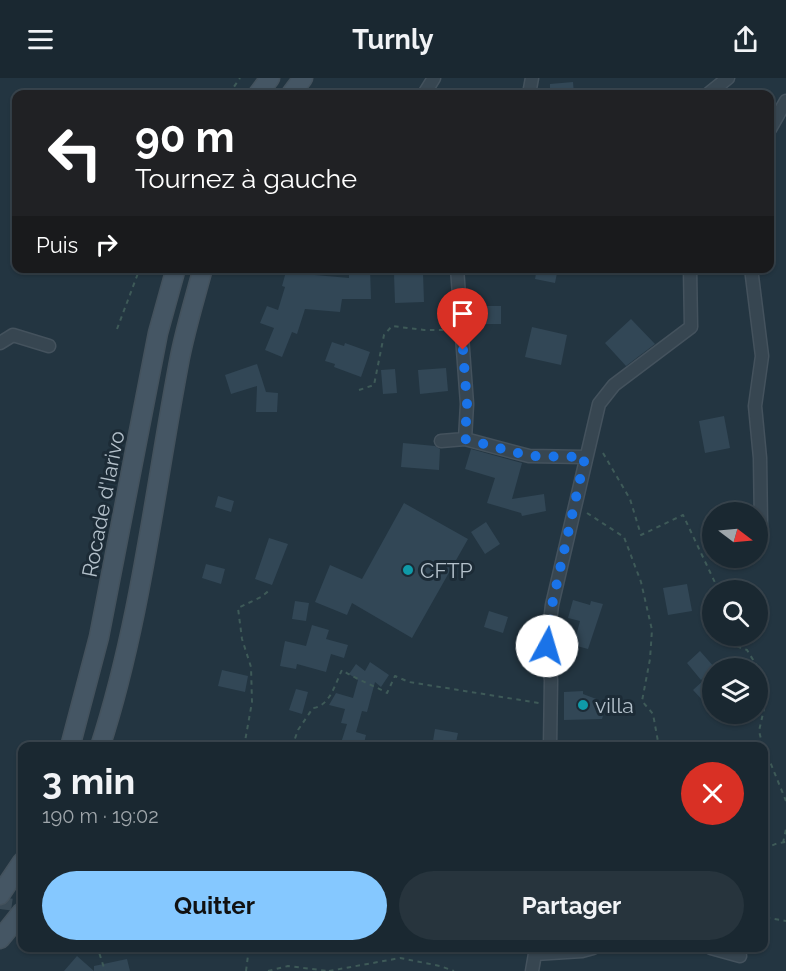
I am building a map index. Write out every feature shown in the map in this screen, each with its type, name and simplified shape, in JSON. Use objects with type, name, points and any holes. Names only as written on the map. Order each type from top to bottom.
[{"type":"main road","name":"Rocade d'Iarivo","points":[[71,742],[99,637],[158,333],[175,273]]},
{"type":"main road","points":[[102,742],[116,700],[135,611],[181,354],[202,273]]},
{"type":"main road","points":[[0,895],[18,868]]},
{"type":"main road","points":[[0,939],[18,917]]},
{"type":"street","points":[[713,90],[728,78]]},
{"type":"street","points":[[774,122],[786,101]]},
{"type":"street","points":[[457,273],[467,404],[465,439]]},
{"type":"street","points":[[550,742],[551,680],[547,646],[552,605],[599,404],[614,385],[691,327],[690,273]]},
{"type":"street","points":[[752,273],[762,356],[755,406],[760,458],[760,502]]},
{"type":"street","points":[[0,343],[13,335],[49,346]]},
{"type":"street","points":[[441,441],[465,439],[529,456],[585,457]]},
{"type":"street","points":[[532,971],[535,952]]},
{"type":"street","points":[[726,952],[740,956]]},
{"type":"path","points":[[117,329],[138,273]]},
{"type":"path","points":[[358,390],[374,385],[384,335],[392,326],[462,332]]},
{"type":"path","points":[[603,453],[630,499],[641,535],[683,515],[713,580]]},
{"type":"path","points":[[582,510],[624,537],[641,582],[652,630],[650,659],[642,701],[653,714],[658,742]]},
{"type":"path","points":[[245,742],[252,702],[251,667],[242,639],[238,608],[261,597],[271,589]]},
{"type":"path","points":[[736,646],[747,650],[762,674],[764,709],[759,731],[762,742]]},
{"type":"path","points":[[294,742],[298,730],[313,708],[320,707],[328,699],[342,670],[359,681],[365,680],[387,693],[395,676],[409,681],[550,704]]},
{"type":"path","points":[[768,759],[786,801]]},
{"type":"path","points":[[768,848],[785,842],[786,829]]},
{"type":"path","points":[[768,918],[786,921]]},
{"type":"path","points":[[99,952],[105,971]]},
{"type":"path","points":[[246,971],[248,952]]},
{"type":"path","points":[[268,971],[288,966],[328,971],[400,958],[454,971]]},
{"type":"path","points":[[354,966],[355,971]]},
{"type":"building","points":[[573,82],[574,90],[550,90],[550,84]]},
{"type":"building","points":[[286,273],[349,278],[349,274],[352,273],[370,273],[371,299],[342,299],[340,312],[305,309],[297,334],[292,332],[282,357],[265,350],[274,328],[260,323],[267,306],[278,310],[285,287],[282,286]]},
{"type":"building","points":[[423,273],[424,302],[395,303],[394,274]]},
{"type":"building","points":[[536,273],[557,273],[555,283],[535,279]]},
{"type":"building","points":[[478,306],[501,306],[501,324],[478,324]]},
{"type":"building","points":[[631,319],[655,344],[626,366],[605,343]]},
{"type":"building","points":[[532,327],[567,335],[561,365],[525,357]]},
{"type":"building","points":[[332,342],[344,346],[345,343],[370,352],[361,377],[334,367],[335,364],[325,361]]},
{"type":"building","points":[[257,364],[266,392],[278,393],[277,412],[256,412],[257,386],[231,394],[225,375]]},
{"type":"building","points":[[446,368],[448,391],[420,394],[418,370]]},
{"type":"building","points":[[395,369],[397,393],[383,394],[381,370]]},
{"type":"building","points":[[724,416],[730,448],[705,453],[699,421]]},
{"type":"building","points":[[403,443],[435,446],[440,449],[439,470],[401,467]]},
{"type":"building","points":[[471,449],[522,463],[512,499],[544,494],[546,511],[522,516],[521,513],[487,503],[495,478],[465,469]]},
{"type":"building","points":[[218,496],[234,501],[231,512],[215,507]]},
{"type":"building","name":"CFTP","points":[[404,503],[468,539],[412,638],[352,603],[347,615],[315,602],[330,565],[362,579]]},
{"type":"building","points":[[486,522],[500,544],[485,554],[471,532]]},
{"type":"building","points":[[269,538],[288,544],[272,585],[255,579]]},
{"type":"building","points":[[206,564],[225,569],[221,584],[202,578]]},
{"type":"building","points":[[687,584],[692,611],[668,615],[663,588]]},
{"type":"building","points":[[573,600],[590,605],[591,601],[603,604],[588,649],[577,646],[579,641],[575,640],[580,621],[568,618]]},
{"type":"building","points":[[295,601],[309,603],[306,621],[292,619]]},
{"type":"building","points":[[489,611],[508,617],[503,633],[484,627]]},
{"type":"building","points":[[312,625],[329,630],[326,639],[348,645],[344,658],[331,654],[326,672],[297,664],[296,669],[280,666],[285,641],[306,646]]},
{"type":"building","points":[[700,651],[706,658],[702,658],[702,679],[701,680],[687,663]]},
{"type":"building","points":[[370,662],[389,675],[381,687],[375,682],[367,712],[362,711],[356,732],[366,735],[364,742],[341,742],[347,724],[341,723],[345,709],[329,705],[336,693],[353,698],[358,680],[349,674],[356,664],[365,671]]},
{"type":"building","points":[[222,670],[248,676],[245,692],[218,686]]},
{"type":"building","points":[[702,682],[702,700],[693,690]]},
{"type":"building","points":[[296,689],[308,692],[302,714],[289,710]]},
{"type":"building","name":"villa","points":[[583,691],[583,694],[599,700],[605,709],[602,719],[564,720],[564,692]]},
{"type":"building","points":[[435,729],[458,733],[456,742],[433,742]]},
{"type":"building","points":[[77,956],[94,971],[64,971]]},
{"type":"building","points":[[127,959],[130,971],[94,971],[94,966]]},
{"type":"tunnel","points":[[0,903],[18,905]]},
{"type":"place","name":"CFTP","points":[[408,570]]},
{"type":"place","name":"villa","points":[[583,705]]},
{"type":"route","points":[[463,350],[467,404],[465,439],[529,456],[585,457],[552,605],[547,646]]}]
